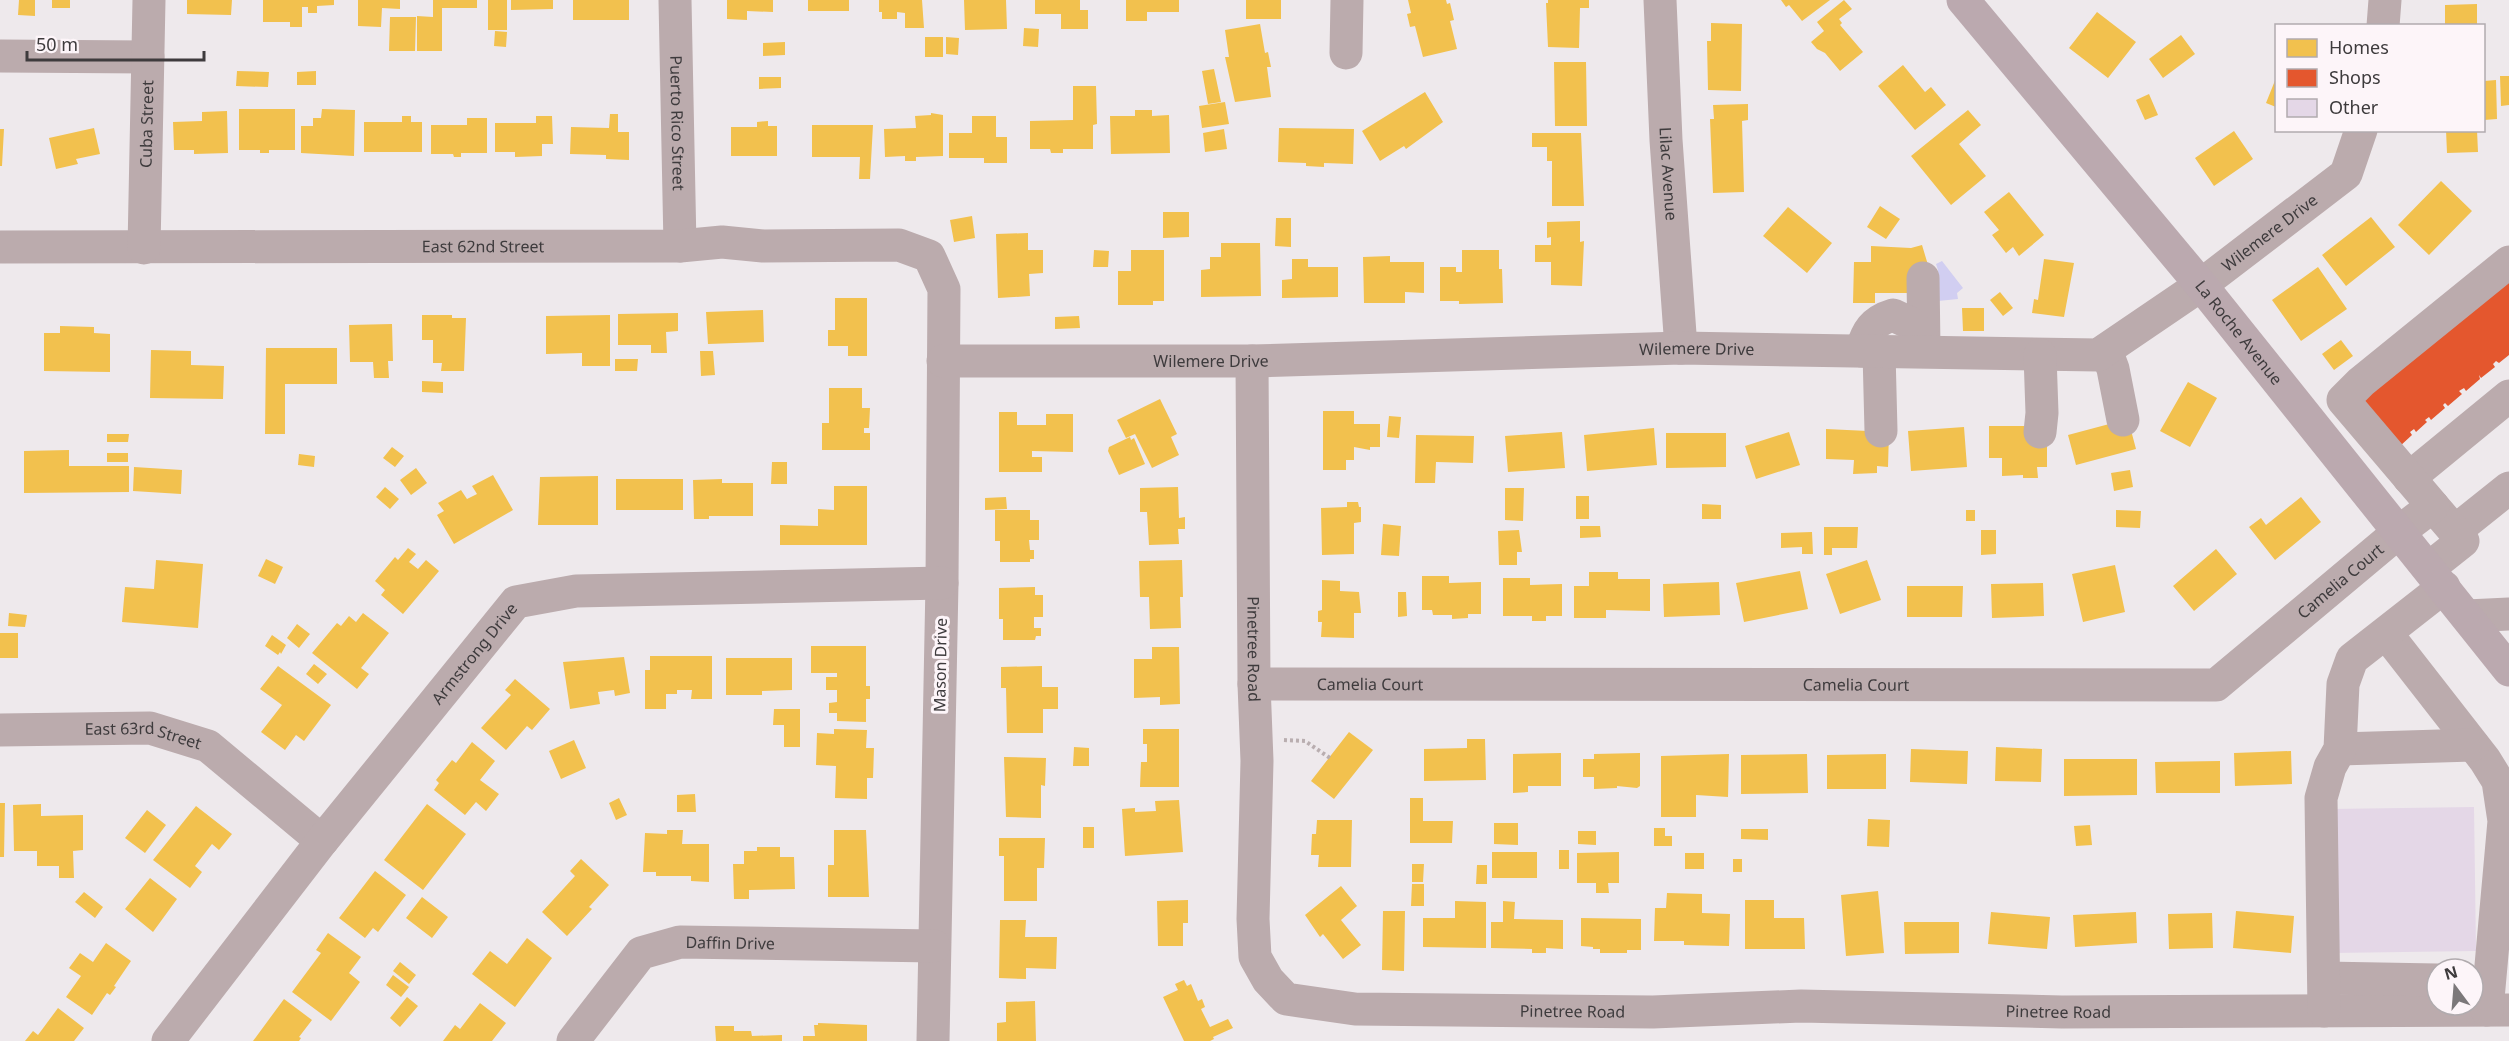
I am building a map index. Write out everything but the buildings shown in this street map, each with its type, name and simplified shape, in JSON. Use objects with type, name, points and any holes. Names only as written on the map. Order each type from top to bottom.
[{"type":"main road","name":"La Roche Avenue","points":[[1963,0],[2201,285],[2509,670]]},
{"type":"street","name":"Cuba Street","points":[[144,248],[149,0]]},
{"type":"street","name":"Puerto Rico Street","points":[[675,0],[680,246]]},
{"type":"street","points":[[1346,53],[1347,0]]},
{"type":"street","name":"Lilac Avenue","points":[[1660,0],[1666,140],[1681,348]]},
{"type":"street","points":[[2383,24],[2385,0]]},
{"type":"street","points":[[0,56],[148,57]]},
{"type":"street","name":"Wilemere Drive","points":[[1924,344],[2040,354],[2098,355],[2201,285],[2346,174],[2360,132]]},
{"type":"street","name":"East 62nd Street","points":[[0,247],[680,246],[722,242],[763,246],[899,245],[929,256],[944,289]]},
{"type":"street","points":[[2314,425],[2361,382],[2509,262]]},
{"type":"street","points":[[1923,278],[1924,344]]},
{"type":"street","name":"Mason Drive","points":[[933,1041],[942,583],[944,289]]},
{"type":"street","points":[[1881,431],[1870,351],[1870,329],[1879,319],[1893,315],[1910,323],[1924,344]]},
{"type":"street","name":"Wilemere Drive","points":[[943,361],[1252,361],[1681,348],[1870,351]]},
{"type":"street","points":[[2106,350],[2113,369],[2123,420]]},
{"type":"street","points":[[2040,354],[2042,413],[2040,432]]},
{"type":"street","name":"Pinetree Road","points":[[1252,361],[1256,739],[1253,919],[1255,957],[1268,980],[1286,999],[1355,1009],[1653,1012],[1801,1006],[2062,1027],[2324,1011],[2490,995]]},
{"type":"street","points":[[2409,478],[2509,396]]},
{"type":"street","points":[[2324,1011],[2321,798],[2330,767],[2340,749],[2343,684],[2352,659],[2386,633],[2437,578],[2463,541],[2343,400]]},
{"type":"street","points":[[2455,531],[2509,488]]},
{"type":"street","name":"Camelia Court","points":[[1254,684],[2216,685],[2433,506]]},
{"type":"street","name":"Armstrong Drive","points":[[168,1041],[322,841],[516,602],[576,591],[942,583]]},
{"type":"street","points":[[2467,616],[2509,614]]},
{"type":"street","points":[[2386,633],[2498,781],[2504,821],[2504,880],[2490,995]]},
{"type":"street","name":"East 63rd Street","points":[[0,730],[150,728],[208,746],[322,841]]},
{"type":"street","points":[[2340,749],[2473,745]]},
{"type":"street","name":"Daffin Drive","points":[[573,1041],[641,953],[680,942],[934,946]]},
{"type":"street","points":[[2324,978],[2425,980]]},
{"type":"path","points":[[1256,739],[1305,741],[1329,758]]},
{"type":"water","points":[[1942,261],[1963,288],[1957,293],[1958,299],[1938,301],[1935,280],[1938,270],[1936,264]]}]
